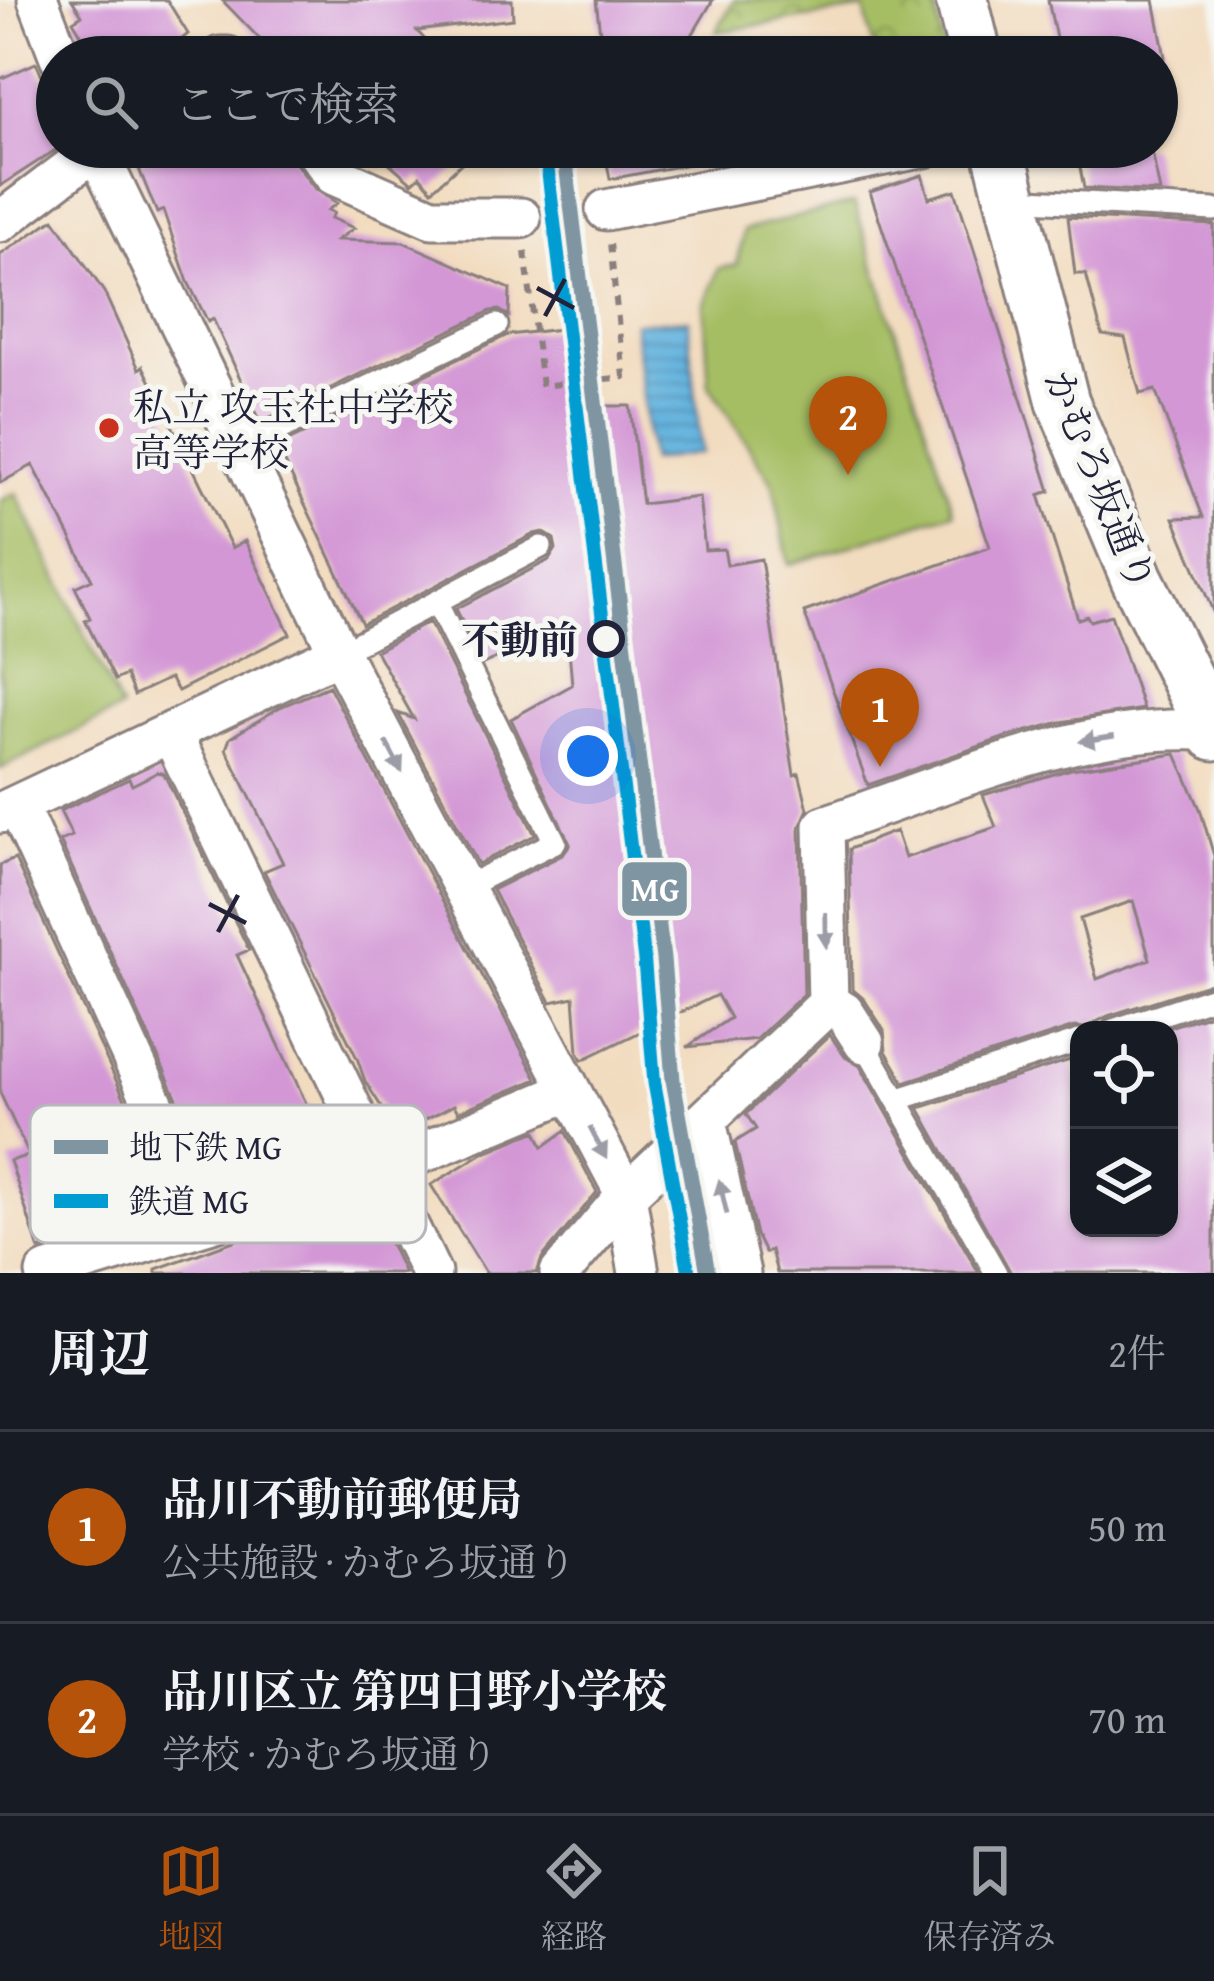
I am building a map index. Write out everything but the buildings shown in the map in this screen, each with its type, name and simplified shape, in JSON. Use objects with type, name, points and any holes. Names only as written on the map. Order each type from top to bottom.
[{"type":"street","points":[[38,0],[52,36]]},
{"type":"street","points":[[962,0],[971,36]]},
{"type":"street","points":[[0,222],[71,168]]},
{"type":"street","points":[[107,168],[339,653],[626,1195],[639,1273]]},
{"type":"street","points":[[329,168],[334,175],[432,218],[521,218]]},
{"type":"street","points":[[606,210],[819,168]]},
{"type":"street","name":"かむろ坂通り","points":[[1003,168],[1063,402],[1137,579],[1213,732]]},
{"type":"street","points":[[151,1105],[8,809],[339,653]]},
{"type":"street","points":[[560,1273],[626,1195],[828,1004],[824,826],[1077,742],[1172,728],[1213,732]]},
{"type":"street","points":[[171,733],[350,1105]]},
{"type":"street","points":[[828,1004],[844,1012],[864,1043]]},
{"type":"street","points":[[426,1151],[570,1091]]},
{"type":"street","points":[[706,1121],[740,1273]]},
{"type":"street","points":[[46,1273],[143,1243]]},
{"type":"street","points":[[416,1243],[431,1273]]},
{"type":"lane","points":[[1010,199],[1214,209]]},
{"type":"lane","points":[[240,448],[496,325]]},
{"type":"lane","points":[[339,653],[541,547]]},
{"type":"lane","points":[[436,602],[555,842],[463,888]]},
{"type":"lane","points":[[1141,1021],[1214,997]]},
{"type":"lane","points":[[864,1043],[996,1273]]},
{"type":"lane","points":[[898,1099],[1070,1044]]},
{"type":"path","points":[[521,218],[542,386],[624,377],[606,210]]},
{"type":"green space","points":[[734,0],[934,0],[942,36],[871,36],[864,9],[716,32]]},
{"type":"green space","points":[[854,203],[954,512],[789,565],[773,484],[709,385],[704,305],[719,268],[737,265],[744,230]]},
{"type":"green space","points":[[16,493],[121,709],[0,769],[0,501]]},
{"type":"water","points":[[688,319],[701,453],[650,461],[634,323]]},
{"type":"metro line","name":"MG","points":[[567,168],[663,959],[673,1080],[708,1273]]},
{"type":"rail line","name":"MG","points":[[548,168],[645,961],[655,1083],[690,1273]]},
{"type":"place","name":"私立 攻玉社中学校 高等学校","points":[[109,428]]},
{"type":"place","name":"品川区立 第四日野小学校","points":[[848,475]]},
{"type":"place","name":"不動前","points":[[606,639]]},
{"type":"place","name":"品川不動前郵便局","points":[[880,767]]}]
